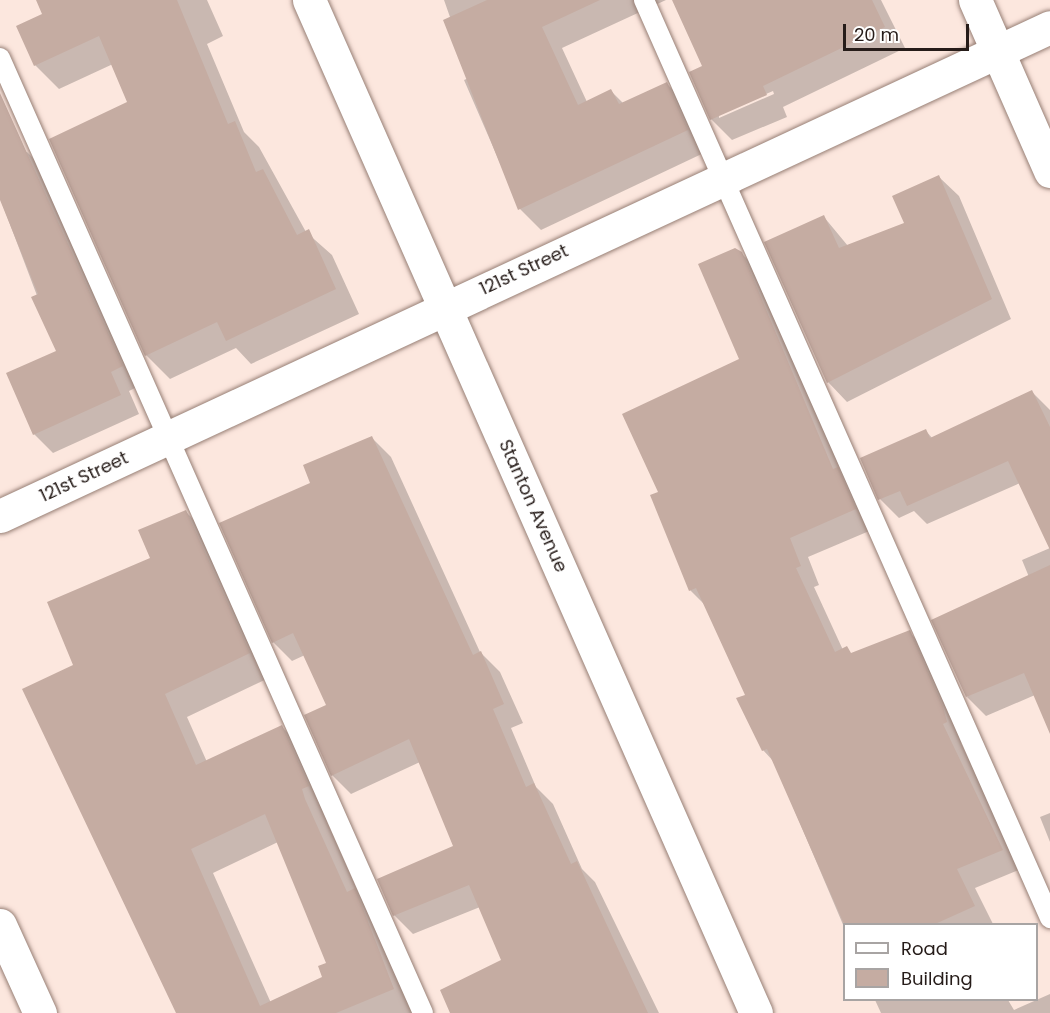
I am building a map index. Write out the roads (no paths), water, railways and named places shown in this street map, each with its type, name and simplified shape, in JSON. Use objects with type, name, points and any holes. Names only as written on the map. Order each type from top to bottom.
[{"type":"street","name":"Stanton Avenue","points":[[309,0],[756,1013]]},
{"type":"street","points":[[975,0],[1050,171]]},
{"type":"street","name":"121st Street","points":[[0,516],[445,306],[1050,27]]},
{"type":"street","points":[[0,925],[40,1013]]},
{"type":"lane","points":[[644,0],[1050,918]]},
{"type":"lane","points":[[0,58],[423,1013]]}]
